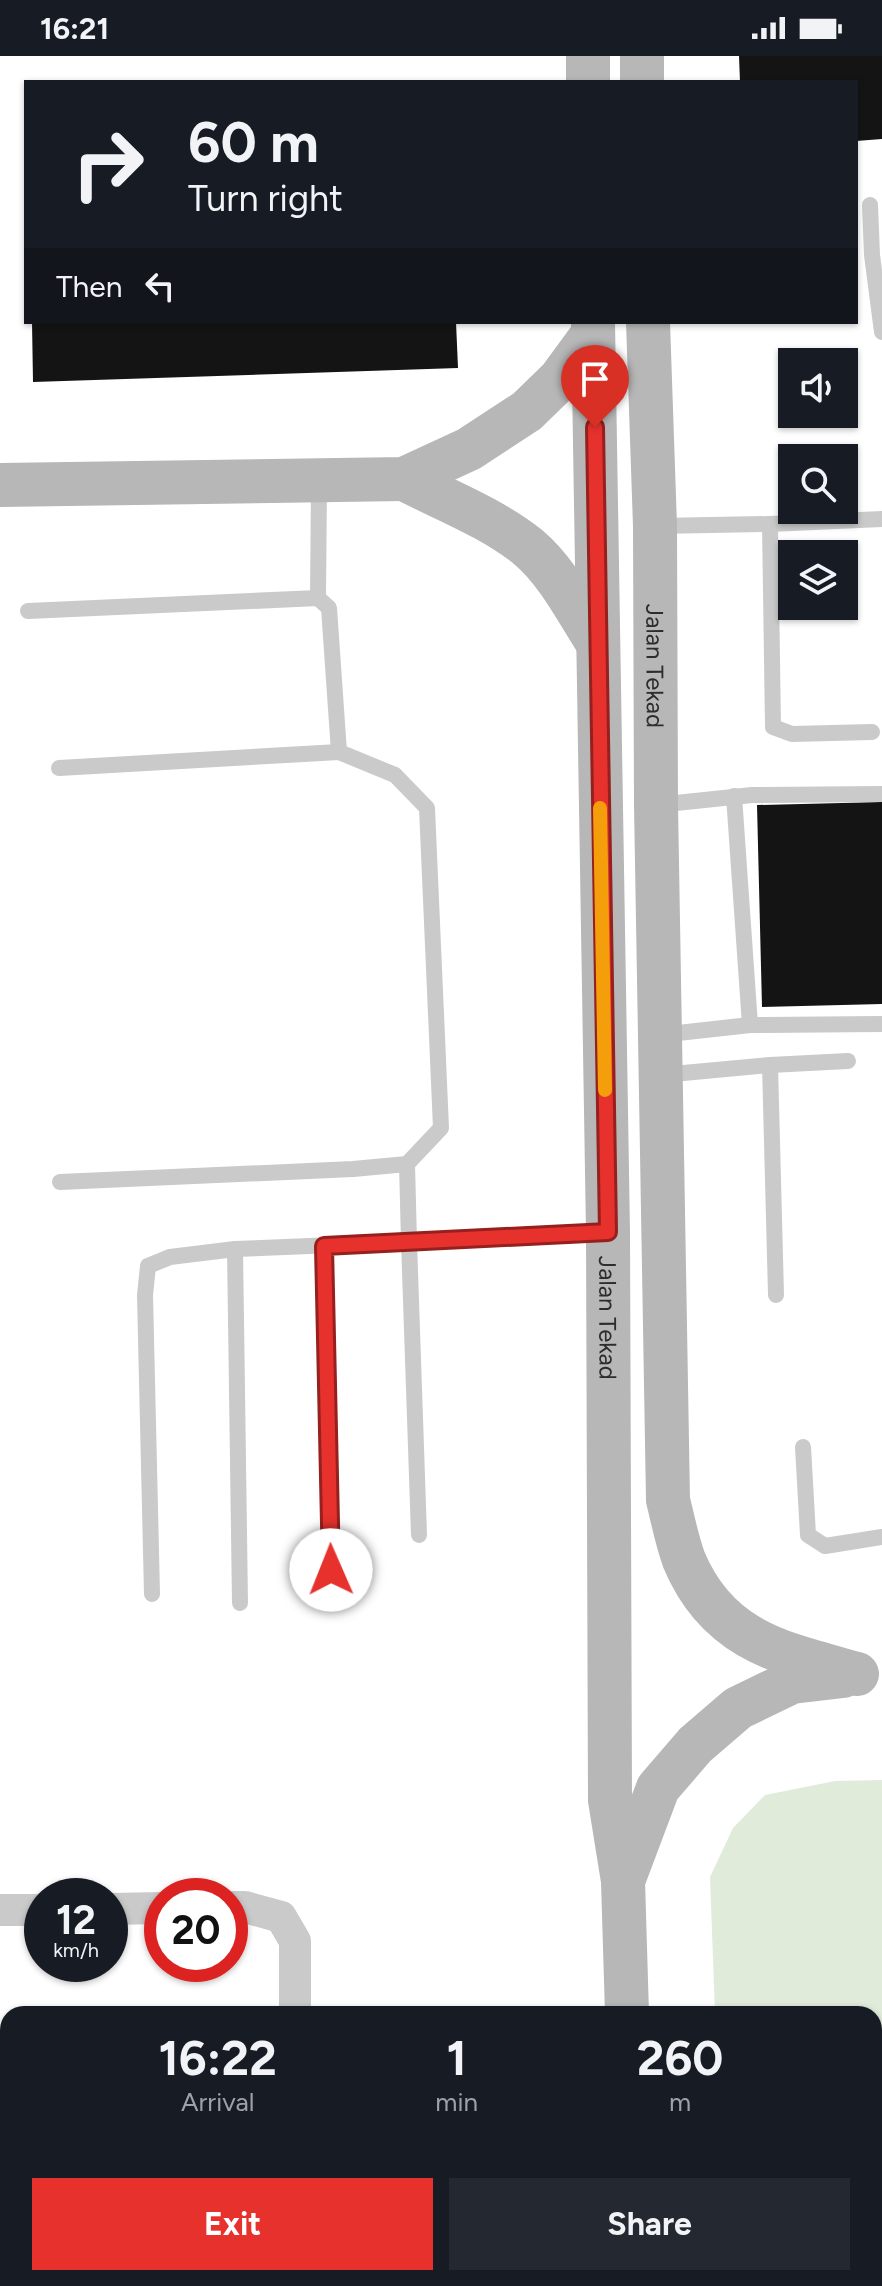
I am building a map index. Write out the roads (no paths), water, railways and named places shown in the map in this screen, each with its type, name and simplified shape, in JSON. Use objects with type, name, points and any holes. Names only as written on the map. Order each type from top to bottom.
[{"type":"street","points":[[588,56],[588,80]]},
{"type":"street","points":[[642,56],[642,80]]},
{"type":"street","name":"Jalan Tekad","points":[[648,324],[655,526],[656,805],[668,1500],[684,1560],[707,1601],[741,1634],[790,1655],[870,1672]]},
{"type":"street","points":[[0,485],[404,479],[469,449],[527,411],[560,379],[593,328]]},
{"type":"street","name":"Jalan Tekad","points":[[593,328],[608,1232],[610,1800],[623,1881]]},
{"type":"street","points":[[404,479],[490,522],[530,548],[557,581],[597,642]]},
{"type":"street","points":[[627,2006],[623,1881],[658,1788],[695,1745],[738,1708],[792,1682],[870,1672]]},
{"type":"street","points":[[248,1908],[281,1917],[295,1941],[295,2006]]},
{"type":"street","points":[[0,1910],[24,1910]]},
{"type":"lane","points":[[869,205],[882,332]]},
{"type":"lane","points":[[318,598],[319,479]]},
{"type":"lane","points":[[655,526],[882,519]]},
{"type":"lane","points":[[770,524],[773,727],[792,734],[872,732]]},
{"type":"lane","points":[[28,611],[318,598],[329,608],[339,752]]},
{"type":"lane","points":[[59,768],[339,752],[395,775],[427,808],[441,1128],[407,1164],[60,1182]]},
{"type":"lane","points":[[656,805],[734,796],[882,794]]},
{"type":"lane","points":[[734,796],[750,1025]]},
{"type":"lane","points":[[660,1055],[750,1025],[882,1024]]},
{"type":"lane","points":[[660,1055],[770,1065],[848,1061]]},
{"type":"lane","points":[[770,1065],[776,1295]]},
{"type":"lane","points":[[407,1164],[419,1535]]},
{"type":"lane","points":[[152,1594],[145,1295],[148,1266],[170,1257],[235,1249],[608,1232]]},
{"type":"lane","points":[[324,1246],[332,1599]]},
{"type":"lane","points":[[235,1249],[240,1603]]},
{"type":"lane","points":[[803,1447],[808,1535],[825,1546],[882,1537]]}]
